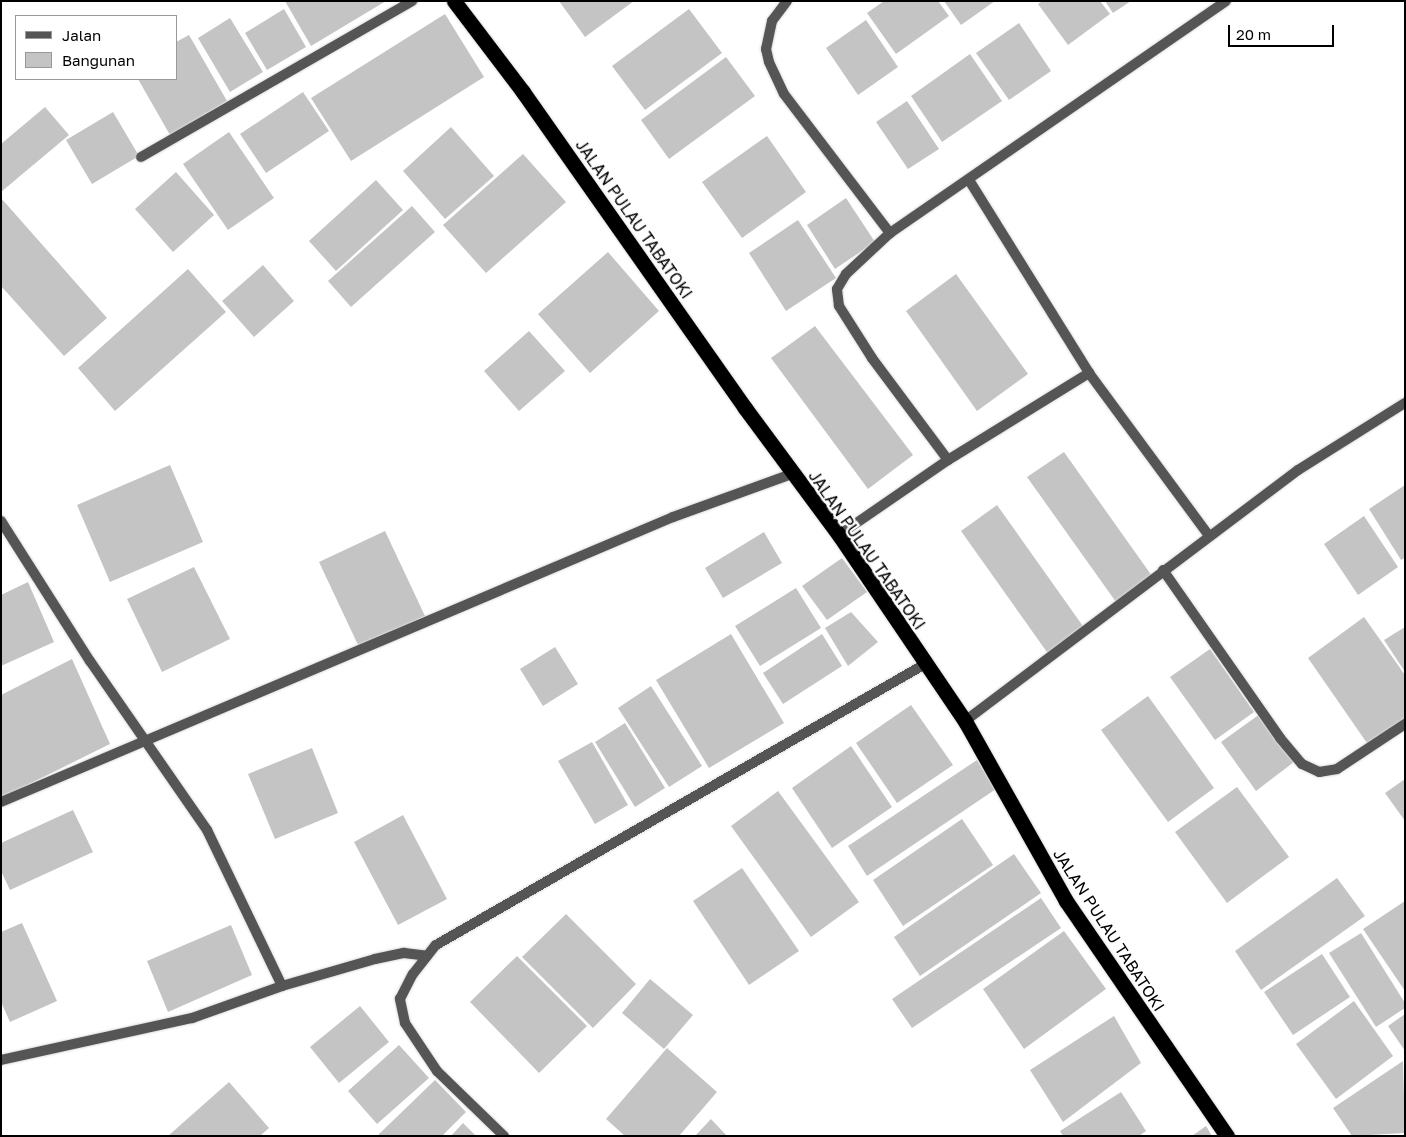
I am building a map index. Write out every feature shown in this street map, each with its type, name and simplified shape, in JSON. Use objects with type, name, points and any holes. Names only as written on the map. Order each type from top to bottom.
[{"type":"highway","name":"JALAN PULAU TABATOKI","points":[[454,1],[523,92],[792,474],[839,535],[965,721],[1066,901],[1226,1136]]},
{"type":"street","points":[[141,157],[412,1]]},
{"type":"street","points":[[787,1],[772,21],[766,49],[769,62],[784,94],[890,233]]},
{"type":"street","points":[[948,460],[872,358],[839,306],[837,289],[846,274],[890,233],[969,180],[1080,99],[1226,1]]},
{"type":"street","points":[[969,180],[1089,373],[1209,536]]},
{"type":"street","points":[[839,535],[948,460],[1089,373]]},
{"type":"street","points":[[965,721],[1298,470],[1405,403]]},
{"type":"street","points":[[1,802],[673,517],[792,474]]},
{"type":"street","points":[[1,521],[90,661],[147,740],[207,830],[282,986]]},
{"type":"street","points":[[1163,570],[1280,738],[1302,764],[1319,772],[1338,770],[1405,724]]},
{"type":"street","points":[[504,1136],[437,1071],[405,1023],[400,999],[413,974],[436,945],[480,917],[514,902],[925,664]]},
{"type":"street","points":[[1,1060],[192,1018],[282,986],[375,958],[404,953],[427,956]]},
{"type":"building","points":[[285,1],[386,1],[311,46]]},
{"type":"building","points":[[559,1],[634,1],[585,37]]},
{"type":"building","points":[[884,1],[938,1],[949,16],[896,54],[867,13]]},
{"type":"building","points":[[944,1],[995,1],[961,25]]},
{"type":"building","points":[[1042,1],[1100,1],[1110,14],[1068,45],[1038,4]]},
{"type":"building","points":[[1105,1],[1131,1],[1113,13]]},
{"type":"building","points":[[284,9],[306,47],[267,70],[245,33]]},
{"type":"building","points":[[689,9],[722,53],[645,110],[612,66]]},
{"type":"building","points":[[445,14],[484,77],[351,161],[311,98]]},
{"type":"building","points":[[230,18],[263,72],[230,92],[198,38]]},
{"type":"building","points":[[866,20],[898,67],[858,95],[826,48]]},
{"type":"building","points":[[1019,23],[1051,71],[1009,100],[976,53]]},
{"type":"building","points":[[189,35],[227,101],[170,135],[139,80],[178,80],[178,41]]},
{"type":"building","points":[[970,54],[1002,101],[942,142],[911,96]]},
{"type":"building","points":[[726,57],[755,96],[669,159],[641,120]]},
{"type":"building","points":[[303,92],[329,131],[266,173],[240,134]]},
{"type":"building","points":[[907,101],[939,149],[908,169],[876,122]]},
{"type":"building","points":[[45,107],[69,135],[1,192],[1,144]]},
{"type":"building","points":[[113,112],[139,156],[92,184],[66,140]]},
{"type":"building","points":[[451,127],[494,176],[445,219],[403,171]]},
{"type":"building","points":[[229,132],[274,198],[228,230],[183,164]]},
{"type":"building","points":[[767,136],[806,192],[742,238],[702,182]]},
{"type":"building","points":[[523,154],[566,202],[486,273],[443,225]]},
{"type":"building","points":[[176,172],[214,215],[173,252],[135,209]]},
{"type":"building","points":[[376,180],[403,210],[336,271],[309,241]]},
{"type":"building","points":[[1,198],[107,318],[64,356],[1,286]]},
{"type":"building","points":[[846,198],[875,242],[835,269],[807,225]]},
{"type":"building","points":[[412,206],[435,232],[351,307],[328,281]]},
{"type":"building","points":[[798,220],[836,278],[786,311],[749,253]]},
{"type":"building","points":[[608,252],[659,311],[590,373],[538,314]]},
{"type":"building","points":[[263,265],[294,301],[254,337],[222,301]]},
{"type":"building","points":[[188,269],[226,312],[115,411],[78,368]]},
{"type":"building","points":[[956,274],[1028,374],[977,411],[906,311]]},
{"type":"building","points":[[815,326],[913,455],[868,489],[771,358]]},
{"type":"building","points":[[529,331],[565,371],[519,411],[484,371]]},
{"type":"building","points":[[1064,452],[1152,576],[1116,602],[1027,477]]},
{"type":"building","points":[[170,465],[203,542],[110,582],[77,505]]},
{"type":"building","points":[[1405,485],[1405,558],[1401,560],[1369,509]]},
{"type":"building","points":[[997,505],[1085,629],[1049,655],[961,531]]},
{"type":"building","points":[[1364,516],[1398,567],[1358,595],[1324,544]]},
{"type":"building","points":[[385,531],[425,616],[359,647],[319,562]]},
{"type":"building","points":[[764,532],[782,563],[723,598],[705,568]]},
{"type":"building","points":[[842,558],[867,592],[827,620],[802,586]]},
{"type":"building","points":[[194,567],[230,639],[162,672],[127,599]]},
{"type":"building","points":[[28,582],[54,642],[1,666],[1,595]]},
{"type":"building","points":[[796,588],[821,628],[760,666],[735,626]]},
{"type":"building","points":[[851,612],[878,642],[848,666],[825,628]]},
{"type":"building","points":[[1364,617],[1405,675],[1405,721],[1369,746],[1308,658]]},
{"type":"building","points":[[1405,627],[1405,672],[1384,640]]},
{"type":"building","points":[[731,634],[784,723],[709,768],[656,680]]},
{"type":"building","points":[[822,634],[842,666],[783,704],[763,673]]},
{"type":"building","points":[[555,647],[578,684],[543,706],[520,669]]},
{"type":"building","points":[[1210,649],[1254,712],[1215,740],[1170,677]]},
{"type":"building","points":[[72,659],[110,744],[1,798],[1,695]]},
{"type":"building","points":[[651,686],[702,766],[669,787],[618,708]]},
{"type":"building","points":[[1148,696],[1214,788],[1168,822],[1101,730]]},
{"type":"building","points":[[911,705],[953,765],[897,803],[856,743]]},
{"type":"building","points":[[1260,714],[1294,762],[1256,791],[1221,742]]},
{"type":"building","points":[[625,723],[665,788],[635,807],[595,742]]},
{"type":"building","points":[[592,742],[628,805],[595,824],[558,761]]},
{"type":"building","points":[[851,746],[892,807],[832,848],[792,788]]},
{"type":"building","points":[[312,748],[338,813],[275,839],[248,774]]},
{"type":"building","points":[[977,760],[996,789],[867,876],[848,846]]},
{"type":"building","points":[[1405,779],[1405,821],[1385,793]]},
{"type":"building","points":[[1237,787],[1289,857],[1227,903],[1175,832]]},
{"type":"building","points":[[778,791],[859,902],[811,937],[731,826]]},
{"type":"building","points":[[73,810],[93,852],[10,890],[1,871],[1,843]]},
{"type":"building","points":[[403,815],[447,899],[398,925],[354,842]]},
{"type":"building","points":[[962,819],[993,865],[903,926],[873,880]]},
{"type":"building","points":[[1014,854],[1041,893],[920,976],[894,937]]},
{"type":"building","points":[[742,868],[799,951],[749,985],[693,901]]},
{"type":"building","points":[[1337,878],[1365,916],[1261,990],[1235,951]]},
{"type":"building","points":[[1041,898],[1061,928],[912,1028],[892,999]]},
{"type":"building","points":[[1405,901],[1405,991],[1363,929]]},
{"type":"building","points":[[566,914],[636,984],[593,1028],[522,957]]},
{"type":"building","points":[[22,923],[57,1001],[10,1022],[1,1002],[1,932]]},
{"type":"building","points":[[231,925],[252,975],[168,1012],[147,961]]},
{"type":"building","points":[[1064,931],[1106,989],[1024,1049],[983,989]]},
{"type":"building","points":[[1361,933],[1405,1003],[1405,1008],[1376,1027],[1329,953]]},
{"type":"building","points":[[1322,954],[1350,997],[1293,1035],[1264,992]]},
{"type":"building","points":[[517,956],[587,1026],[539,1073],[470,1002]]},
{"type":"building","points":[[650,979],[693,1015],[664,1049],[622,1013]]},
{"type":"building","points":[[1354,1001],[1393,1056],[1336,1099],[1296,1044]]},
{"type":"building","points":[[360,1006],[389,1042],[339,1083],[310,1047]]},
{"type":"building","points":[[1405,1014],[1405,1051],[1388,1026]]},
{"type":"building","points":[[1114,1016],[1141,1063],[1063,1122],[1030,1070]]},
{"type":"building","points":[[399,1045],[429,1078],[377,1124],[348,1091]]},
{"type":"building","points":[[667,1048],[717,1092],[679,1136],[625,1136],[606,1119]]},
{"type":"building","points":[[1403,1061],[1405,1133],[1352,1136],[1333,1108]]},
{"type":"building","points":[[435,1080],[466,1112],[442,1136],[377,1136]]},
{"type":"building","points":[[229,1082],[269,1128],[260,1136],[168,1136]]},
{"type":"building","points":[[1121,1092],[1146,1131],[1139,1136],[1063,1136],[1060,1131]]},
{"type":"building","points":[[711,1119],[727,1136],[695,1136]]},
{"type":"building","points":[[463,1123],[476,1136],[451,1136]]},
{"type":"building","points":[[1206,1126],[1212,1136],[1192,1136]]}]
